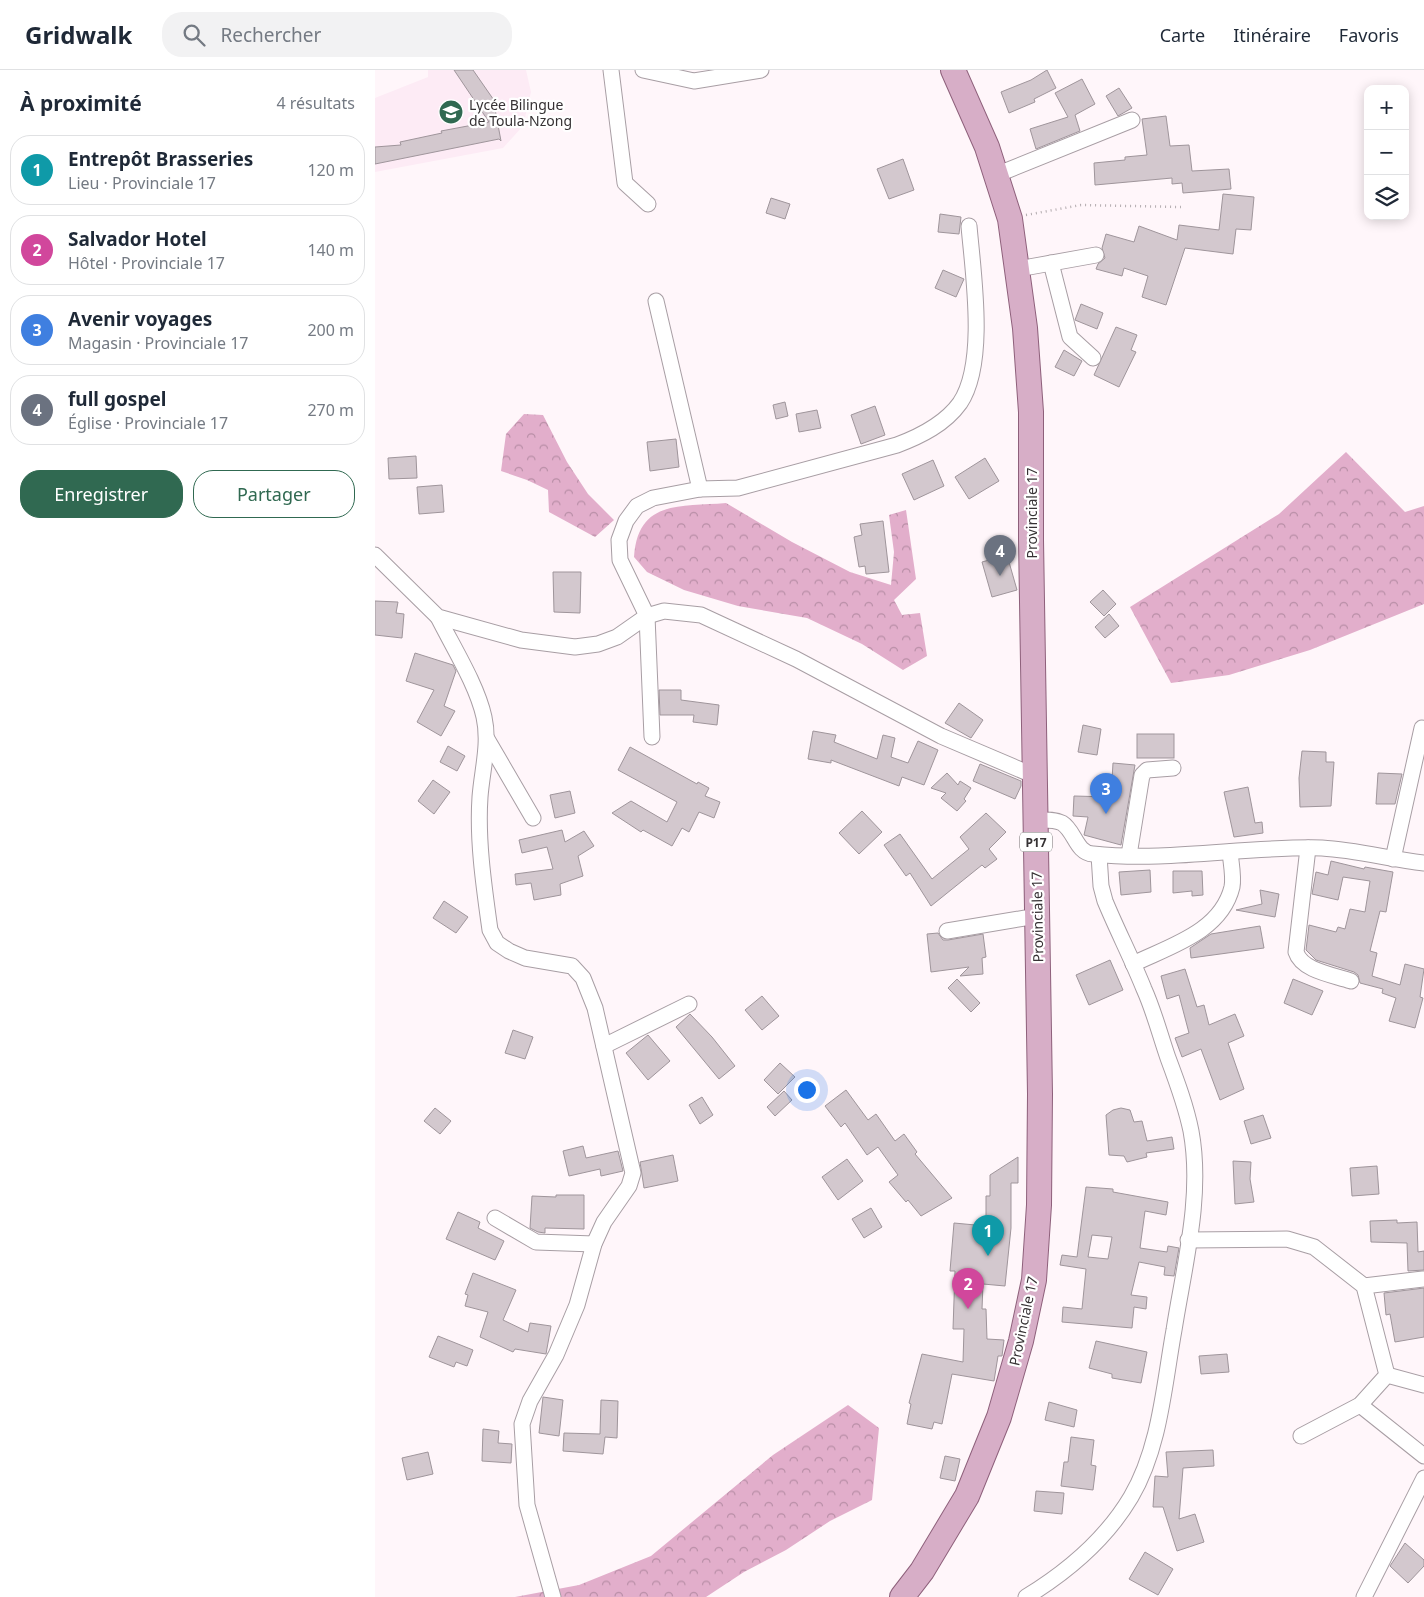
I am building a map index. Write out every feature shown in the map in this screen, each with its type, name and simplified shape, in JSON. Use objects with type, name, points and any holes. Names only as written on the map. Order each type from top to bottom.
[{"type":"main road","name":"Provinciale 17","points":[[903,1597],[922,1571],[967,1496],[999,1417],[1021,1341],[1032,1288],[1039,1205],[1040,1094],[1031,540],[1031,412],[1018,269],[1010,219],[987,147],[953,70]]},
{"type":"street","points":[[611,70],[625,183],[648,204]]},
{"type":"street","points":[[643,70],[694,81],[761,70]]},
{"type":"street","points":[[996,175],[1133,120]]},
{"type":"street","points":[[652,737],[647,616],[620,560],[619,540],[626,521],[637,506],[653,498],[700,489],[738,488],[872,452],[918,437],[941,423],[960,403],[972,377],[976,295],[969,226]]},
{"type":"street","points":[[1018,269],[1096,255]]},
{"type":"street","points":[[1051,263],[1070,337],[1093,358]]},
{"type":"street","points":[[657,301],[700,489]]},
{"type":"street","points":[[375,555],[438,617],[478,696],[487,740],[479,820],[490,930],[497,943],[509,952],[525,958],[572,966],[583,978],[595,1008],[605,1046],[633,1173],[629,1186],[604,1222],[594,1244],[577,1305],[556,1355],[530,1401],[522,1424],[527,1505],[553,1597]]},
{"type":"street","points":[[438,617],[521,640],[575,647],[598,644],[617,637],[647,616],[664,611],[701,615],[789,655],[941,736],[1035,776]]},
{"type":"street","points":[[1393,859],[1421,728]]},
{"type":"street","points":[[487,740],[533,818]]},
{"type":"street","points":[[1129,855],[1142,775],[1147,770],[1173,768]]},
{"type":"street","points":[[1036,820],[1061,822],[1067,827],[1079,847],[1090,854],[1099,855],[1324,848],[1424,863]]},
{"type":"street","points":[[1308,848],[1296,952],[1299,959],[1305,964],[1351,981]]},
{"type":"street","points":[[1133,964],[1205,928],[1217,917],[1227,902],[1232,885],[1230,852]]},
{"type":"street","points":[[1026,1597],[1091,1548],[1115,1521],[1132,1496],[1143,1471],[1159,1412],[1188,1240],[1194,1187],[1191,1134],[1186,1108],[1145,989],[1105,901],[1101,886],[1099,855]]},
{"type":"street","points":[[947,931],[1037,916]]},
{"type":"street","points":[[605,1046],[689,1004]]},
{"type":"street","points":[[495,1218],[536,1242],[594,1244]]},
{"type":"street","points":[[1188,1240],[1287,1239],[1314,1247],[1364,1286],[1387,1375]]},
{"type":"street","points":[[1364,1286],[1423,1279]]},
{"type":"street","points":[[1387,1375],[1424,1385]]},
{"type":"street","points":[[1301,1436],[1360,1405],[1387,1375]]},
{"type":"street","points":[[1360,1405],[1424,1456]]},
{"type":"street","points":[[1364,1597],[1424,1478]]},
{"type":"path","points":[[1010,219],[1081,205],[1181,208]]},
{"type":"shaded area","name":"Lycée Bilingue de Toula-Nzong","points":[[428,70],[526,70],[531,92],[523,126],[503,148],[375,172],[375,98],[428,77]]},
{"type":"green space","points":[[524,414],[543,415],[567,462],[588,494],[614,520],[595,537],[549,512],[548,490],[501,471],[506,434]]},
{"type":"green space","points":[[1346,452],[1405,512],[1424,506],[1424,604],[1310,650],[1229,675],[1171,683],[1130,607],[1279,514]]},
{"type":"green space","points":[[726,503],[792,542],[850,572],[891,585],[894,552],[889,515],[906,510],[916,579],[894,600],[902,615],[920,613],[927,656],[903,670],[862,644],[807,618],[738,606],[684,590],[647,572],[634,557],[637,538],[644,525],[653,515],[678,507]]},
{"type":"green space","points":[[848,1405],[879,1428],[872,1500],[830,1521],[786,1550],[744,1572],[706,1597],[515,1597],[579,1585],[651,1556],[773,1455]]},
{"type":"building","points":[[454,70],[473,70],[498,106],[495,109],[501,141],[499,139],[375,164],[375,147],[401,145],[400,142],[442,133],[441,131],[489,122]]},
{"type":"building","points":[[1047,70],[1056,88],[1034,99],[1035,102],[1009,113],[1001,92],[1031,80]]},
{"type":"building","points":[[1082,79],[1095,104],[1075,115],[1080,131],[1036,149],[1030,129],[1068,117],[1055,93]]},
{"type":"building","points":[[1119,88],[1132,108],[1118,116],[1106,96]]},
{"type":"building","points":[[1166,116],[1170,146],[1189,145],[1192,171],[1229,169],[1231,189],[1183,193],[1182,183],[1172,184],[1172,178],[1095,185],[1094,163],[1125,160],[1125,157],[1147,155],[1142,119]]},
{"type":"building","points":[[903,159],[914,190],[889,199],[877,169]]},
{"type":"building","points":[[1223,194],[1254,197],[1251,230],[1236,229],[1233,254],[1185,248],[1166,305],[1142,297],[1148,276],[1124,268],[1122,276],[1096,269],[1098,264],[1105,258],[1102,248],[1106,234],[1134,242],[1139,226],[1177,240],[1179,225],[1219,230]]},
{"type":"building","points":[[771,198],[790,204],[785,219],[766,213]]},
{"type":"building","points":[[940,214],[961,217],[959,234],[938,232]]},
{"type":"building","points":[[943,270],[964,279],[956,297],[935,288]]},
{"type":"building","points":[[1081,304],[1103,313],[1097,329],[1075,320]]},
{"type":"building","points":[[1116,327],[1137,335],[1131,350],[1136,352],[1119,387],[1094,375]]},
{"type":"building","points":[[1064,350],[1082,361],[1074,376],[1055,367]]},
{"type":"building","points":[[785,402],[788,416],[776,419],[773,405]]},
{"type":"building","points":[[875,406],[885,435],[861,444],[851,415]]},
{"type":"building","points":[[817,410],[821,428],[799,432],[796,414]]},
{"type":"building","points":[[676,439],[679,467],[650,471],[647,442]]},
{"type":"building","points":[[416,456],[417,478],[389,479],[388,458]]},
{"type":"building","points":[[985,458],[999,481],[969,499],[955,477]]},
{"type":"building","points":[[933,460],[944,486],[914,500],[902,474]]},
{"type":"building","points":[[442,485],[444,512],[419,514],[417,487]]},
{"type":"building","points":[[883,521],[889,572],[866,574],[865,566],[859,567],[854,537],[862,535],[860,524]]},
{"type":"building","points":[[1007,555],[1017,590],[992,597],[982,562]]},
{"type":"building","points":[[553,572],[581,572],[580,613],[554,612]]},
{"type":"building","points":[[1103,590],[1116,604],[1104,616],[1090,602]]},
{"type":"building","points":[[375,601],[398,602],[396,613],[404,614],[402,638],[375,635]]},
{"type":"building","points":[[1109,614],[1119,626],[1105,638],[1095,627]]},
{"type":"building","points":[[415,653],[453,665],[456,671],[444,706],[455,711],[441,736],[417,722],[434,690],[406,681]]},
{"type":"building","points":[[659,690],[681,690],[681,700],[719,705],[717,725],[693,722],[694,715],[660,715]]},
{"type":"building","points":[[959,703],[983,720],[971,738],[945,723]]},
{"type":"building","points":[[1083,725],[1101,729],[1097,755],[1078,752]]},
{"type":"building","points":[[813,731],[836,735],[834,742],[877,759],[883,735],[895,738],[891,757],[908,763],[918,741],[938,750],[924,785],[902,777],[899,786],[831,760],[831,763],[808,759]]},
{"type":"building","points":[[1137,734],[1174,734],[1174,758],[1137,758]]},
{"type":"building","points":[[448,746],[465,756],[457,771],[440,762]]},
{"type":"building","points":[[630,747],[697,784],[698,782],[709,788],[705,796],[720,802],[714,818],[699,812],[689,832],[682,828],[672,846],[643,830],[641,832],[612,813],[631,801],[667,822],[677,802],[618,770]]},
{"type":"building","points":[[1302,751],[1326,752],[1326,762],[1334,762],[1331,806],[1300,807],[1299,778]]},
{"type":"building","points":[[1113,763],[1135,765],[1121,845],[1084,835],[1088,817],[1073,816],[1074,796],[1111,797]]},
{"type":"building","points":[[980,764],[1021,781],[1021,786],[1015,799],[973,781]]},
{"type":"building","points":[[947,773],[958,785],[960,781],[971,788],[964,799],[966,801],[957,811],[941,798],[946,793],[931,788]]},
{"type":"building","points":[[1378,773],[1402,774],[1395,804],[1376,804]]},
{"type":"building","points":[[433,780],[450,792],[434,814],[418,801]]},
{"type":"building","points":[[1248,787],[1255,823],[1262,822],[1263,833],[1234,837],[1224,792]]},
{"type":"building","points":[[570,791],[575,813],[555,818],[550,795]]},
{"type":"building","points":[[862,811],[882,832],[859,854],[839,833]]},
{"type":"building","points":[[986,813],[1006,832],[989,849],[997,859],[985,868],[982,865],[931,906],[910,873],[906,876],[884,845],[900,834],[932,879],[969,849],[960,837]]},
{"type":"building","points":[[562,830],[565,842],[584,831],[594,846],[578,856],[583,876],[560,884],[561,895],[534,900],[531,883],[516,885],[515,874],[553,869],[547,847],[522,853],[519,840]]},
{"type":"building","points":[[1331,861],[1364,869],[1365,867],[1393,872],[1386,912],[1380,911],[1370,951],[1377,953],[1372,976],[1400,985],[1405,964],[1424,969],[1420,997],[1423,998],[1415,1028],[1389,1021],[1396,998],[1382,993],[1383,989],[1360,983],[1358,975],[1354,972],[1316,960],[1306,950],[1309,925],[1336,932],[1338,927],[1345,929],[1350,909],[1365,912],[1370,881],[1343,877],[1338,900],[1312,894],[1316,872],[1328,875]]},
{"type":"building","points":[[1150,870],[1151,892],[1121,895],[1119,872]]},
{"type":"building","points":[[1173,871],[1202,871],[1203,895],[1192,896],[1192,891],[1173,893]]},
{"type":"building","points":[[1260,890],[1279,894],[1275,917],[1236,910],[1262,904]]},
{"type":"building","points":[[444,901],[468,917],[456,933],[433,918]]},
{"type":"building","points":[[1260,926],[1264,948],[1191,958],[1190,948],[1211,934]]},
{"type":"building","points":[[938,933],[943,940],[983,934],[986,957],[982,958],[983,974],[960,976],[969,967],[931,972],[927,934]]},
{"type":"building","points":[[1110,960],[1123,990],[1089,1005],[1076,975]]},
{"type":"building","points":[[1185,969],[1197,1007],[1204,1005],[1209,1025],[1235,1014],[1244,1036],[1228,1043],[1244,1089],[1220,1100],[1201,1049],[1182,1057],[1175,1038],[1189,1033],[1179,995],[1167,999],[1161,976]]},
{"type":"building","points":[[957,979],[980,1003],[971,1012],[948,988]]},
{"type":"building","points":[[1293,979],[1323,991],[1312,1015],[1284,1003]]},
{"type":"building","points":[[762,996],[779,1016],[762,1030],[745,1010]]},
{"type":"building","points":[[690,1014],[712,1037],[735,1066],[719,1079],[676,1027]]},
{"type":"building","points":[[513,1030],[533,1037],[525,1059],[505,1053]]},
{"type":"building","points":[[648,1035],[670,1061],[648,1080],[626,1053]]},
{"type":"building","points":[[780,1063],[795,1077],[778,1094],[764,1080]]},
{"type":"building","points":[[846,1090],[868,1120],[876,1114],[895,1141],[904,1134],[917,1152],[915,1154],[952,1198],[921,1216],[908,1200],[906,1202],[889,1182],[898,1175],[878,1147],[867,1155],[845,1123],[841,1127],[825,1106]]},
{"type":"building","points":[[784,1091],[792,1100],[775,1116],[767,1107]]},
{"type":"building","points":[[702,1097],[713,1115],[700,1124],[689,1105]]},
{"type":"building","points":[[435,1108],[451,1121],[440,1134],[424,1121]]},
{"type":"building","points":[[1121,1108],[1130,1110],[1134,1122],[1142,1121],[1147,1141],[1172,1137],[1174,1149],[1146,1153],[1147,1157],[1127,1162],[1124,1156],[1109,1155],[1106,1115],[1113,1110]]},
{"type":"building","points":[[1263,1115],[1271,1138],[1251,1144],[1244,1121]]},
{"type":"building","points":[[583,1146],[586,1158],[618,1151],[623,1171],[601,1176],[600,1169],[569,1176],[563,1151]]},
{"type":"building","points":[[673,1155],[678,1181],[644,1188],[640,1162]]},
{"type":"building","points":[[1018,1157],[1018,1183],[1011,1183],[1011,1228],[1005,1286],[983,1284],[982,1309],[986,1309],[987,1339],[1004,1340],[1002,1356],[998,1356],[994,1381],[952,1374],[942,1424],[934,1422],[932,1429],[907,1424],[911,1404],[909,1403],[922,1354],[963,1362],[964,1329],[953,1329],[955,1271],[950,1271],[954,1223],[986,1226],[986,1196],[990,1196],[990,1175]]},
{"type":"building","points":[[847,1159],[863,1181],[838,1200],[822,1177]]},
{"type":"building","points":[[1233,1161],[1251,1162],[1250,1179],[1254,1202],[1235,1204]]},
{"type":"building","points":[[1377,1166],[1379,1194],[1352,1196],[1350,1168]]},
{"type":"building","points":[[1086,1187],[1113,1189],[1113,1192],[1168,1202],[1166,1215],[1145,1211],[1140,1248],[1167,1252],[1168,1246],[1179,1248],[1174,1276],[1164,1275],[1165,1267],[1139,1262],[1131,1295],[1147,1297],[1146,1309],[1134,1307],[1132,1328],[1062,1322],[1063,1307],[1082,1309],[1086,1269],[1060,1265],[1062,1255],[1077,1257]],"holes":[[[1092,1235],[1112,1237],[1108,1259],[1088,1257]]]},
{"type":"building","points":[[556,1195],[584,1195],[584,1229],[545,1228],[545,1233],[530,1228],[532,1196],[556,1197]]},
{"type":"building","points":[[871,1208],[882,1227],[864,1238],[852,1219]]},
{"type":"building","points":[[458,1212],[480,1222],[478,1228],[504,1241],[495,1260],[446,1239]]},
{"type":"building","points":[[1397,1220],[1397,1223],[1417,1222],[1418,1252],[1424,1251],[1424,1270],[1408,1271],[1407,1243],[1371,1242],[1370,1221]]},
{"type":"building","points":[[473,1273],[516,1290],[503,1320],[528,1332],[530,1323],[551,1326],[546,1354],[515,1349],[513,1352],[480,1337],[488,1312],[465,1306],[468,1295],[465,1294]]},
{"type":"building","points":[[1424,1288],[1424,1337],[1395,1342],[1390,1314],[1386,1315],[1384,1293]]},
{"type":"building","points":[[438,1336],[473,1350],[467,1366],[456,1362],[454,1367],[429,1357]]},
{"type":"building","points":[[1096,1341],[1147,1352],[1141,1383],[1112,1378],[1112,1374],[1089,1368]]},
{"type":"building","points":[[1227,1354],[1229,1372],[1201,1374],[1199,1356]]},
{"type":"building","points":[[543,1397],[563,1400],[559,1436],[539,1433]]},
{"type":"building","points":[[601,1400],[618,1401],[617,1438],[605,1437],[603,1454],[563,1451],[564,1433],[600,1434]]},
{"type":"building","points":[[1049,1402],[1077,1410],[1074,1427],[1045,1420]]},
{"type":"building","points":[[483,1429],[499,1431],[498,1443],[512,1444],[511,1463],[482,1461]]},
{"type":"building","points":[[1071,1437],[1094,1440],[1091,1465],[1096,1466],[1093,1490],[1061,1486],[1064,1462],[1068,1462]]},
{"type":"building","points":[[1213,1450],[1214,1466],[1183,1468],[1179,1519],[1195,1514],[1204,1542],[1177,1551],[1163,1507],[1153,1507],[1155,1476],[1168,1477],[1166,1452]]},
{"type":"building","points":[[428,1452],[433,1474],[407,1480],[402,1458]]},
{"type":"building","points":[[945,1456],[960,1459],[955,1481],[940,1478]]},
{"type":"building","points":[[1036,1491],[1064,1493],[1062,1514],[1034,1511]]},
{"type":"building","points":[[1405,1543],[1424,1560],[1424,1566],[1408,1583],[1390,1566]]},
{"type":"building","points":[[1145,1552],[1173,1569],[1158,1595],[1129,1579]]},
{"type":"place","name":"Lycée Bilingue de Toula-Nzong","points":[[451,112]]},
{"type":"place","name":"full gospel","points":[[1000,576]]},
{"type":"place","name":"Avenir voyages","points":[[1106,814]]},
{"type":"place","name":"Entrepôt Brasseries","points":[[988,1256]]},
{"type":"place","name":"Salvador Hotel","points":[[968,1309]]}]
